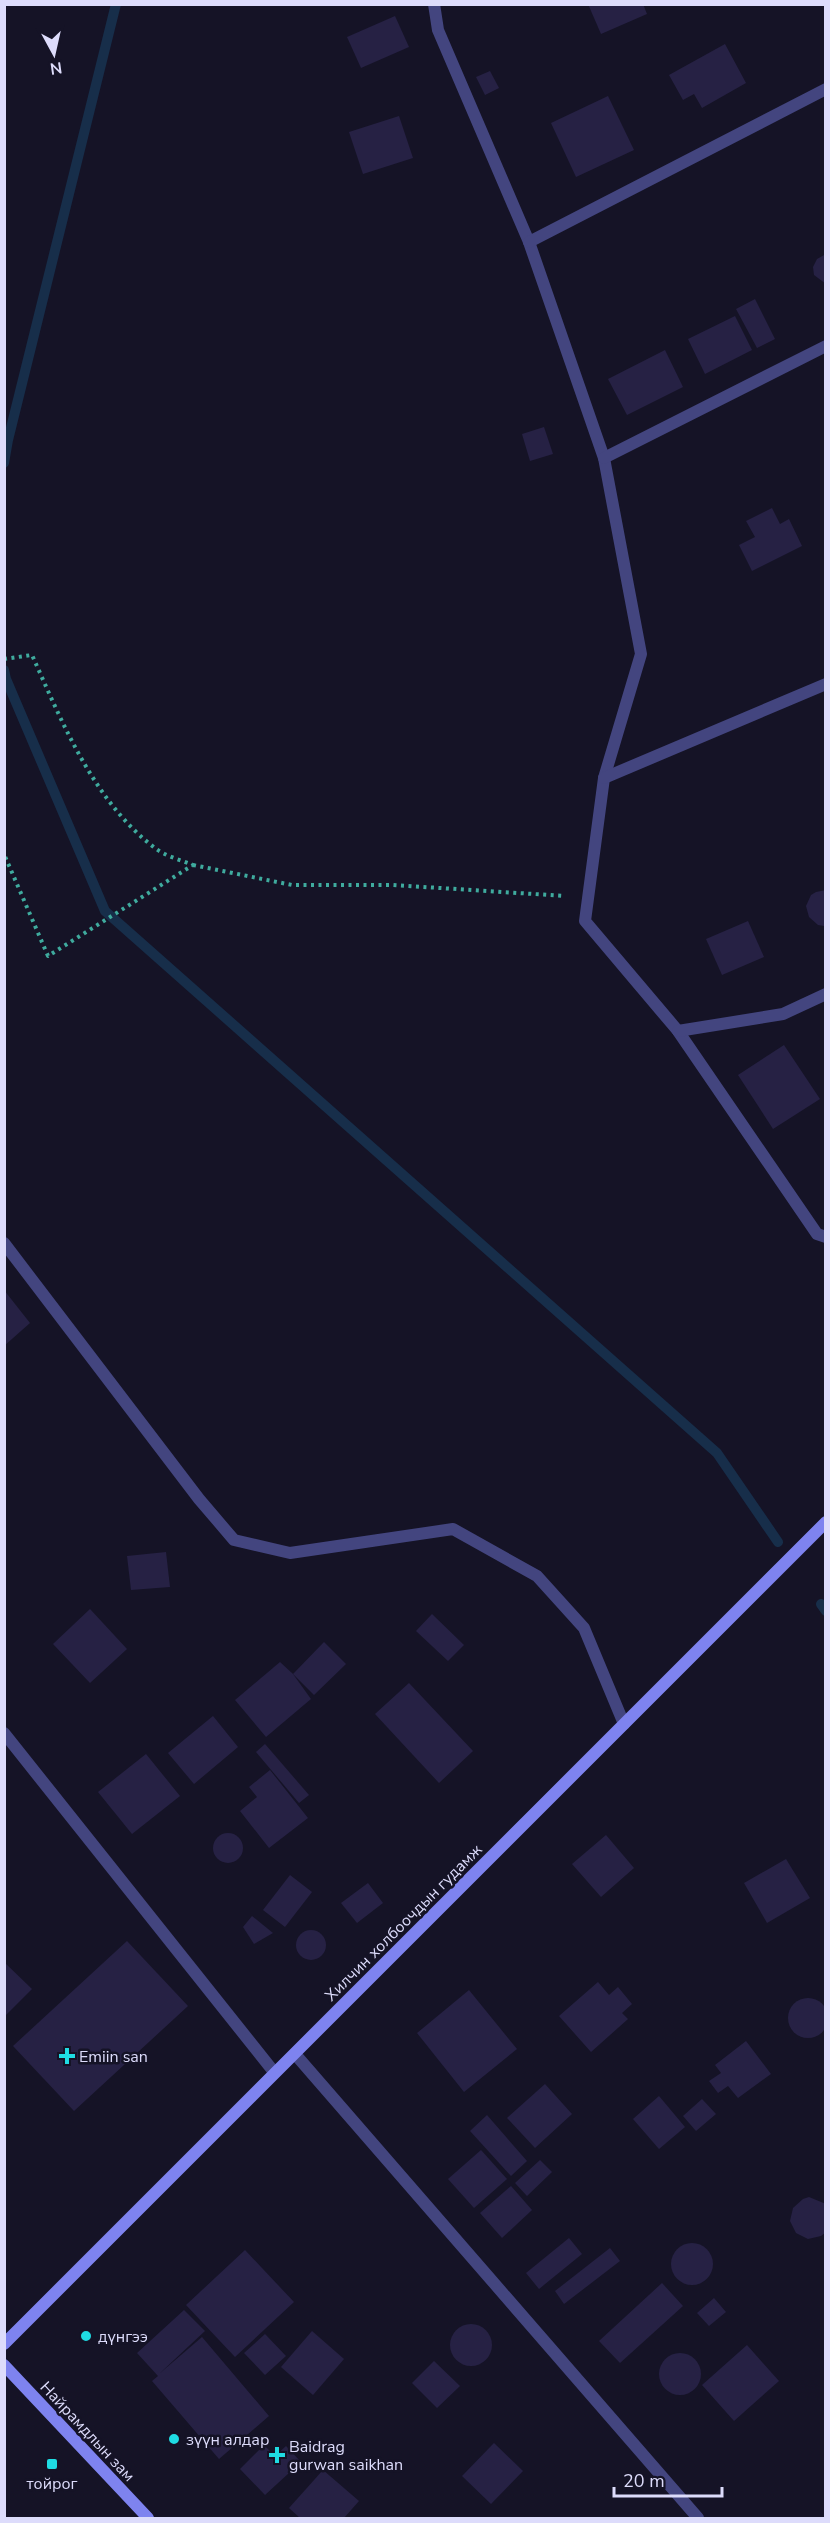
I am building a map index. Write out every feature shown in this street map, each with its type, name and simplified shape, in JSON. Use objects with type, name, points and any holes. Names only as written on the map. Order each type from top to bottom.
[{"type":"main road","name":"Хилчин холбоочдын гудамж","points":[[4,2344],[825,1522]]},
{"type":"main road","name":"Найрамдлын зам","points":[[4,2365],[148,2518]]},
{"type":"street","points":[[434,4],[438,30],[530,242],[604,458],[641,654],[604,778],[585,921],[678,1031],[817,1234],[825,1237]]},
{"type":"street","points":[[530,242],[825,89]]},
{"type":"street","points":[[604,458],[825,346]]},
{"type":"street","points":[[604,778],[825,684]]},
{"type":"street","points":[[678,1031],[783,1014],[825,994]]},
{"type":"street","points":[[4,1243],[199,1499],[234,1540],[290,1553],[453,1529],[537,1576],[584,1628],[624,1724]]},
{"type":"street","points":[[4,1733],[274,2072]]},
{"type":"street","points":[[295,2054],[698,2518]]},
{"type":"path","points":[[4,659],[32,655],[72,745],[120,815],[156,849],[193,865],[292,885],[393,885],[511,891],[588,899]]},
{"type":"path","points":[[4,854],[48,956],[193,865]]},
{"type":"building","points":[[588,4],[643,4],[647,14],[601,34]]},
{"type":"building","points":[[395,16],[409,47],[361,68],[347,37]]},
{"type":"building","points":[[725,44],[746,83],[702,108],[694,94],[683,100],[669,75]]},
{"type":"building","points":[[490,71],[499,88],[485,95],[476,77]]},
{"type":"building","points":[[608,96],[634,150],[576,177],[551,123]]},
{"type":"building","points":[[399,116],[413,158],[363,174],[349,132]]},
{"type":"building","points":[[826,254],[826,284],[814,275],[813,267],[817,259]]},
{"type":"building","points":[[755,299],[775,339],[757,348],[736,309]]},
{"type":"building","points":[[735,316],[752,350],[705,374],[688,339]]},
{"type":"building","points":[[665,350],[683,387],[627,415],[608,379]]},
{"type":"building","points":[[544,427],[553,454],[530,461],[522,434]]},
{"type":"building","points":[[772,508],[780,524],[789,519],[802,546],[752,571],[739,545],[755,537],[746,521]]},
{"type":"building","points":[[826,890],[826,925],[824,926],[818,925],[809,917],[806,906],[811,895]]},
{"type":"building","points":[[748,921],[764,957],[722,975],[706,939]]},
{"type":"building","points":[[784,1045],[820,1099],[773,1129],[738,1075]]},
{"type":"building","points":[[4,1290],[30,1323],[4,1346]]},
{"type":"building","points":[[166,1552],[170,1587],[131,1590],[127,1556]]},
{"type":"building","points":[[90,1609],[127,1649],[90,1683],[53,1644]]},
{"type":"building","points":[[432,1614],[464,1645],[448,1661],[416,1631]]},
{"type":"building","points":[[324,1642],[346,1664],[314,1695],[293,1674]]},
{"type":"building","points":[[280,1662],[293,1674],[311,1699],[266,1737],[235,1700]]},
{"type":"building","points":[[409,1683],[473,1751],[439,1783],[375,1714]]},
{"type":"building","points":[[213,1716],[238,1747],[194,1784],[168,1753]]},
{"type":"building","points":[[265,1744],[309,1795],[299,1803],[256,1752]]},
{"type":"building","points":[[146,1754],[180,1796],[132,1834],[98,1792]]},
{"type":"building","points":[[270,1770],[308,1818],[269,1848],[240,1811],[257,1797],[249,1787]]},
{"type":"building","points":[[228,1833],[239,1837],[243,1848],[239,1859],[228,1863],[217,1859],[213,1848],[217,1837]]},
{"type":"building","points":[[606,1835],[634,1868],[601,1897],[572,1864]]},
{"type":"building","points":[[786,1859],[810,1898],[767,1923],[744,1883]]},
{"type":"building","points":[[290,1875],[312,1892],[285,1927],[263,1910]]},
{"type":"building","points":[[368,1883],[383,1903],[357,1923],[341,1903]]},
{"type":"building","points":[[252,1916],[273,1933],[254,1944],[243,1927]]},
{"type":"building","points":[[311,1930],[322,1934],[326,1945],[322,1956],[311,1960],[300,1956],[296,1945],[300,1934]]},
{"type":"building","points":[[127,1941],[188,2006],[74,2111],[13,2046]]},
{"type":"building","points":[[4,1962],[32,1989],[4,2017]]},
{"type":"building","points":[[598,1982],[609,1995],[618,1987],[632,2004],[622,2013],[628,2019],[591,2052],[559,2016]]},
{"type":"building","points":[[469,1990],[517,2049],[464,2092],[417,2033]]},
{"type":"building","points":[[808,1998],[816,1999],[822,2004],[827,2010],[827,2026],[822,2032],[816,2037],[808,2038],[800,2037],[794,2032],[789,2026],[788,2018],[789,2010],[794,2004],[800,1999]]},
{"type":"building","points":[[746,2041],[771,2074],[738,2098],[728,2086],[718,2093],[709,2081],[721,2073],[715,2065]]},
{"type":"building","points":[[545,2084],[572,2114],[535,2148],[507,2118]]},
{"type":"building","points":[[659,2096],[685,2127],[659,2149],[633,2119]]},
{"type":"building","points":[[702,2099],[716,2114],[696,2131],[683,2116]]},
{"type":"building","points":[[487,2115],[527,2161],[511,2176],[470,2131]]},
{"type":"building","points":[[481,2150],[507,2179],[474,2208],[448,2179]]},
{"type":"building","points":[[540,2160],[552,2172],[527,2196],[515,2183]]},
{"type":"building","points":[[511,2186],[532,2210],[502,2238],[480,2213]]},
{"type":"building","points":[[809,2197],[826,2204],[826,2232],[821,2236],[808,2239],[796,2233],[790,2221],[793,2208]]},
{"type":"building","points":[[569,2238],[582,2254],[539,2289],[526,2273]]},
{"type":"building","points":[[692,2243],[707,2249],[713,2264],[707,2279],[692,2285],[677,2279],[671,2264],[677,2249]]},
{"type":"building","points":[[610,2248],[620,2261],[564,2304],[555,2291]]},
{"type":"building","points":[[245,2250],[294,2302],[235,2357],[186,2305]]},
{"type":"building","points":[[662,2283],[683,2306],[620,2363],[599,2341]]},
{"type":"building","points":[[714,2298],[726,2312],[709,2326],[697,2313]]},
{"type":"building","points":[[184,2310],[205,2331],[159,2374],[202,2337],[269,2416],[219,2459],[152,2381],[158,2376],[137,2353]]},
{"type":"building","points":[[471,2324],[486,2330],[492,2345],[486,2360],[471,2366],[456,2360],[450,2345],[456,2330]]},
{"type":"building","points":[[312,2331],[344,2359],[313,2395],[281,2367]]},
{"type":"building","points":[[265,2334],[286,2356],[265,2375],[244,2353]]},
{"type":"building","points":[[747,2345],[779,2381],[734,2421],[702,2385]]},
{"type":"building","points":[[680,2353],[695,2359],[701,2374],[695,2389],[680,2395],[665,2389],[659,2374],[665,2359]]},
{"type":"building","points":[[434,2361],[460,2386],[437,2408],[412,2383]]},
{"type":"building","points":[[494,2443],[523,2471],[491,2504],[462,2476]]},
{"type":"building","points":[[264,2445],[275,2456],[286,2446],[301,2462],[265,2495],[240,2469]]},
{"type":"building","points":[[323,2470],[359,2501],[344,2518],[300,2518],[289,2508]]},
{"type":"waterway","points":[[4,463],[116,4]]},
{"type":"waterway","points":[[4,670],[105,911],[717,1453],[778,1542]]},
{"type":"waterway","points":[[821,1604],[826,1611]]},
{"type":"place","name":"Emiin san","points":[[67,2056]]},
{"type":"place","name":"дүнгээ","points":[[86,2336]]},
{"type":"place","name":"зүүн алдар","points":[[174,2439]]},
{"type":"place","name":"Baidrag gurwan saikhan","points":[[277,2455]]},
{"type":"place","name":"тойрог","points":[[52,2464]]}]
